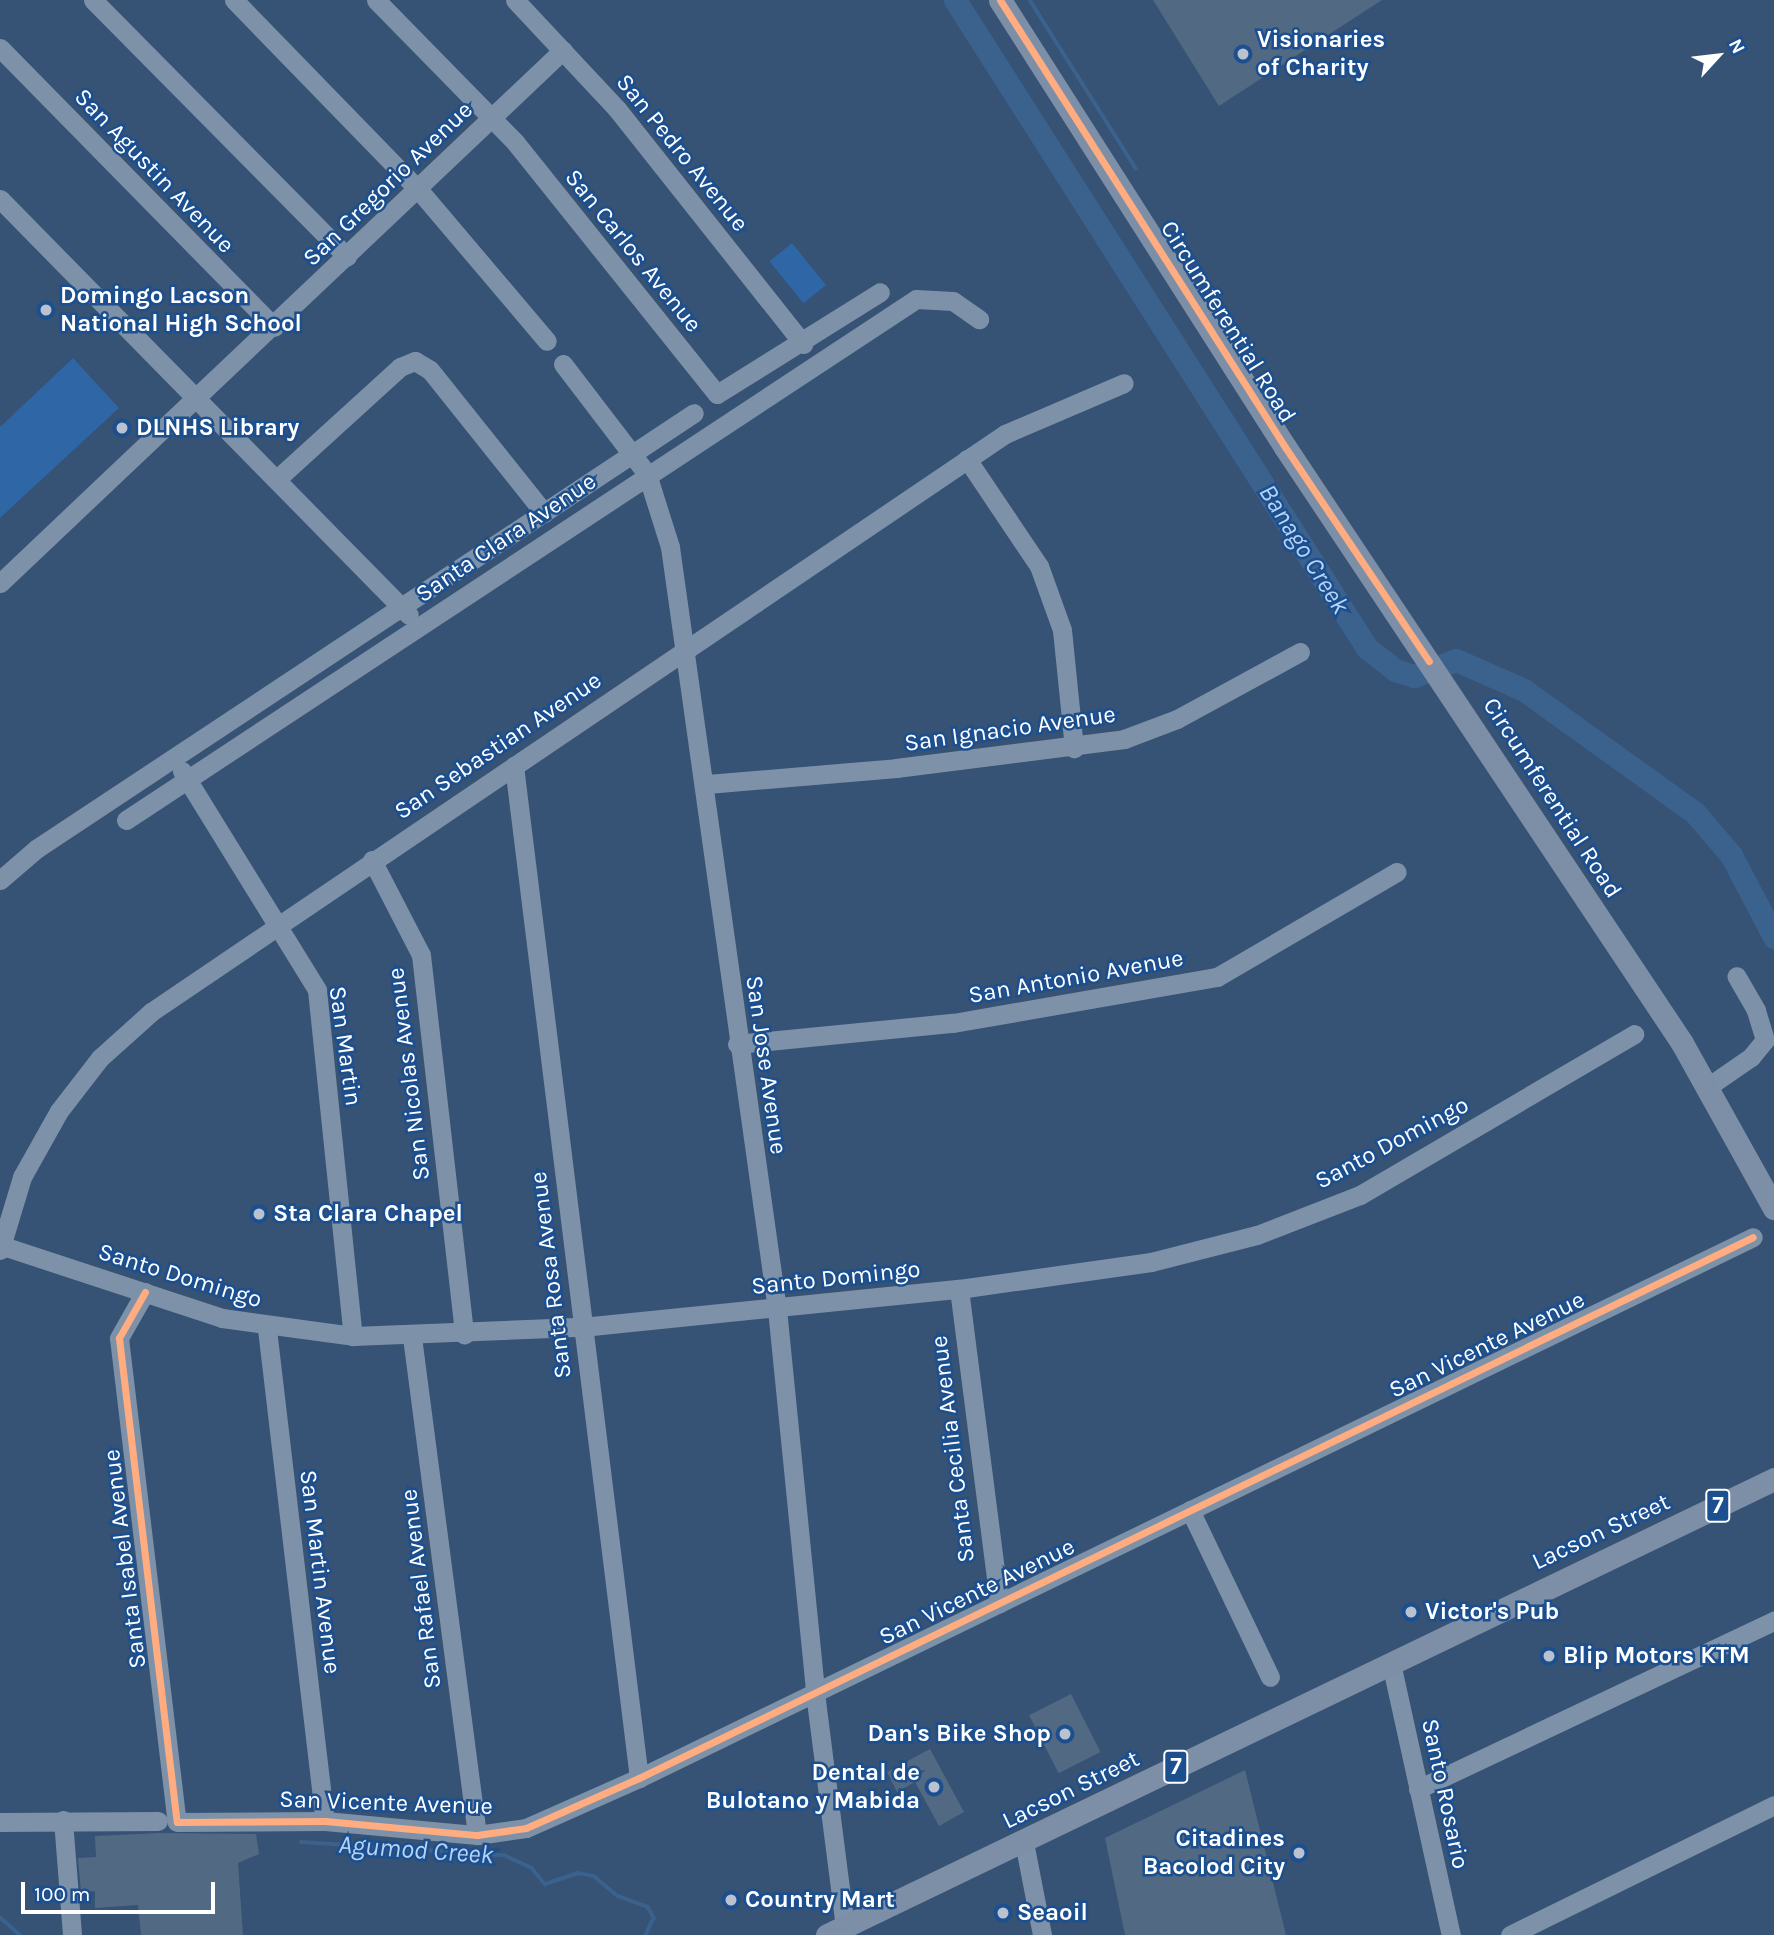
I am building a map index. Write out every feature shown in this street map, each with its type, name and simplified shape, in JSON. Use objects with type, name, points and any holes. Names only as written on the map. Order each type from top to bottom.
[{"type":"main road","name":"Circumferential Road","points":[[1000,0],[1285,447],[1709,1086],[1774,1208]]},
{"type":"main road","name":"Lacson Street","points":[[1525,1597],[1588,1552],[1774,1462]]},
{"type":"main road","name":"Lacson Street","points":[[836,1931],[1774,1479]]},
{"type":"main road","name":"Lacson Street","points":[[1525,1597],[1600,1577],[1774,1494]]},
{"type":"street","points":[[93,0],[347,257]]},
{"type":"street","points":[[234,0],[418,189],[547,341]]},
{"type":"street","name":"San Carlos Avenue","points":[[376,0],[492,118],[717,394],[803,344],[880,292]]},
{"type":"street","name":"San Pedro Avenue","points":[[515,0],[624,118],[803,344]]},
{"type":"street","name":"San Agustin Avenue","points":[[0,48],[274,327]]},
{"type":"street","name":"San Gregorio Avenue","points":[[0,583],[200,398],[563,50]]},
{"type":"street","points":[[0,199],[200,398],[402,606],[418,627]]},
{"type":"street","name":"Santa Clara Avenue","points":[[126,820],[915,299],[953,301],[979,319]]},
{"type":"street","points":[[277,479],[400,366],[415,361],[430,370],[544,513]]},
{"type":"street","name":"San Jose Avenue","points":[[564,364],[634,452],[647,474],[670,547],[688,648],[707,784],[737,1044],[777,1309],[836,1931]]},
{"type":"street","name":"San Sebastian Avenue","points":[[0,1247],[31,1160],[100,1058],[167,999],[967,459],[1027,422],[1124,383]]},
{"type":"street","name":"Santa Clara Avenue","points":[[0,880],[36,849],[694,413]]},
{"type":"street","points":[[967,459],[1039,566],[1062,630],[1074,748]]},
{"type":"street","name":"San Ignacio Avenue","points":[[707,784],[1074,748],[1149,732],[1300,652]]},
{"type":"street","name":"San Martin","points":[[172,760],[188,780],[279,921],[317,990],[353,1336]]},
{"type":"street","name":"Santa Rosa Avenue","points":[[514,766],[639,1778]]},
{"type":"street","name":"San Nicolas Avenue","points":[[372,859],[421,955],[464,1335]]},
{"type":"street","name":"San Antonio Avenue","points":[[737,1044],[953,1023],[1217,977],[1396,872]]},
{"type":"street","points":[[1709,1086],[1751,1057],[1765,1040],[1756,1010],[1735,976]]},
{"type":"street","name":"Santo Domingo","points":[[0,1247],[267,1329],[353,1336],[464,1335],[582,1327],[959,1289],[1151,1262],[1257,1235],[1360,1195],[1634,1034]]},
{"type":"street","name":"San Vicente Avenue","points":[[183,1826],[324,1821],[477,1835],[526,1828],[639,1778],[1754,1237]]},
{"type":"street","name":"Santa Cecilia Avenue","points":[[959,1289],[999,1603]]},
{"type":"street","name":"Santa Isabel Avenue","points":[[145,1292],[119,1338],[174,1816],[183,1826]]},
{"type":"street","name":"San Martin Avenue","points":[[267,1329],[324,1821]]},
{"type":"street","name":"San Rafael Avenue","points":[[412,1337],[477,1835]]},
{"type":"street","points":[[1190,1510],[1270,1677]]},
{"type":"street","points":[[1418,1789],[1774,1620]]},
{"type":"street","name":"Santo Rosario","points":[[1391,1663],[1451,1935]]},
{"type":"street","points":[[1510,1935],[1774,1805]]},
{"type":"street","points":[[63,1821],[72,1935]]},
{"type":"street","points":[[0,1822],[158,1821]]},
{"type":"street","points":[[1024,1842],[1042,1935]]},
{"type":"shaded area","points":[[792,243],[826,285],[803,303],[769,261]]},
{"type":"shaded area","points":[[73,358],[119,408],[0,518],[0,427]]},
{"type":"building","name":"Visionaries of Charity","points":[[1153,0],[1382,0],[1219,106]]},
{"type":"building","name":"Dan's Bike Shop","points":[[1071,1694],[1101,1752],[1059,1773],[1029,1715]]},
{"type":"building","name":"Dental de Bulotano y Mabida","points":[[930,1749],[964,1812],[939,1826],[915,1782],[897,1792],[887,1772]]},
{"type":"building","points":[[1245,1770],[1286,1935],[1125,1935],[1105,1838]]},
{"type":"building","points":[[160,1833],[256,1834],[259,1854],[238,1863],[243,1935],[141,1935],[138,1905],[95,1908],[95,1891],[81,1892],[78,1858],[96,1857],[95,1836]]},
{"type":"waterway","name":"Banago Creek","points":[[955,0],[1367,648],[1395,670],[1414,676],[1456,660],[1524,690],[1695,813],[1731,855],[1774,937]]},
{"type":"waterway","points":[[1030,0],[1136,168]]},
{"type":"waterway","name":"Agumod Creek","points":[[301,1842],[504,1855],[532,1868],[545,1884],[578,1873],[594,1876],[618,1896],[648,1907],[654,1918],[646,1935]]},
{"type":"waterway","name":"Agumod Creek","points":[[0,1917],[20,1935]]},
{"type":"cycle path","points":[[1000,0],[1285,447],[1429,661]]},
{"type":"cycle path","points":[[145,1292],[119,1338],[177,1822],[325,1821],[477,1835],[526,1828],[639,1778],[1753,1237]]},
{"type":"place","name":"Visionaries of Charity","points":[[1243,54]]},
{"type":"place","name":"Domingo Lacson National High School","points":[[46,310]]},
{"type":"place","name":"DLNHS Library","points":[[122,428]]},
{"type":"place","name":"Sta Clara Chapel","points":[[259,1214]]},
{"type":"place","name":"Victor's Pub","points":[[1411,1612]]},
{"type":"place","name":"Blip Motors KTM","points":[[1549,1656]]},
{"type":"place","name":"Dan's Bike Shop","points":[[1065,1734]]},
{"type":"place","name":"Dental de Bulotano y Mabida","points":[[934,1787]]},
{"type":"place","name":"Citadines Bacolod City","points":[[1299,1853]]},
{"type":"place","name":"Country Mart","points":[[731,1900]]},
{"type":"place","name":"Seaoil","points":[[1003,1913]]}]
